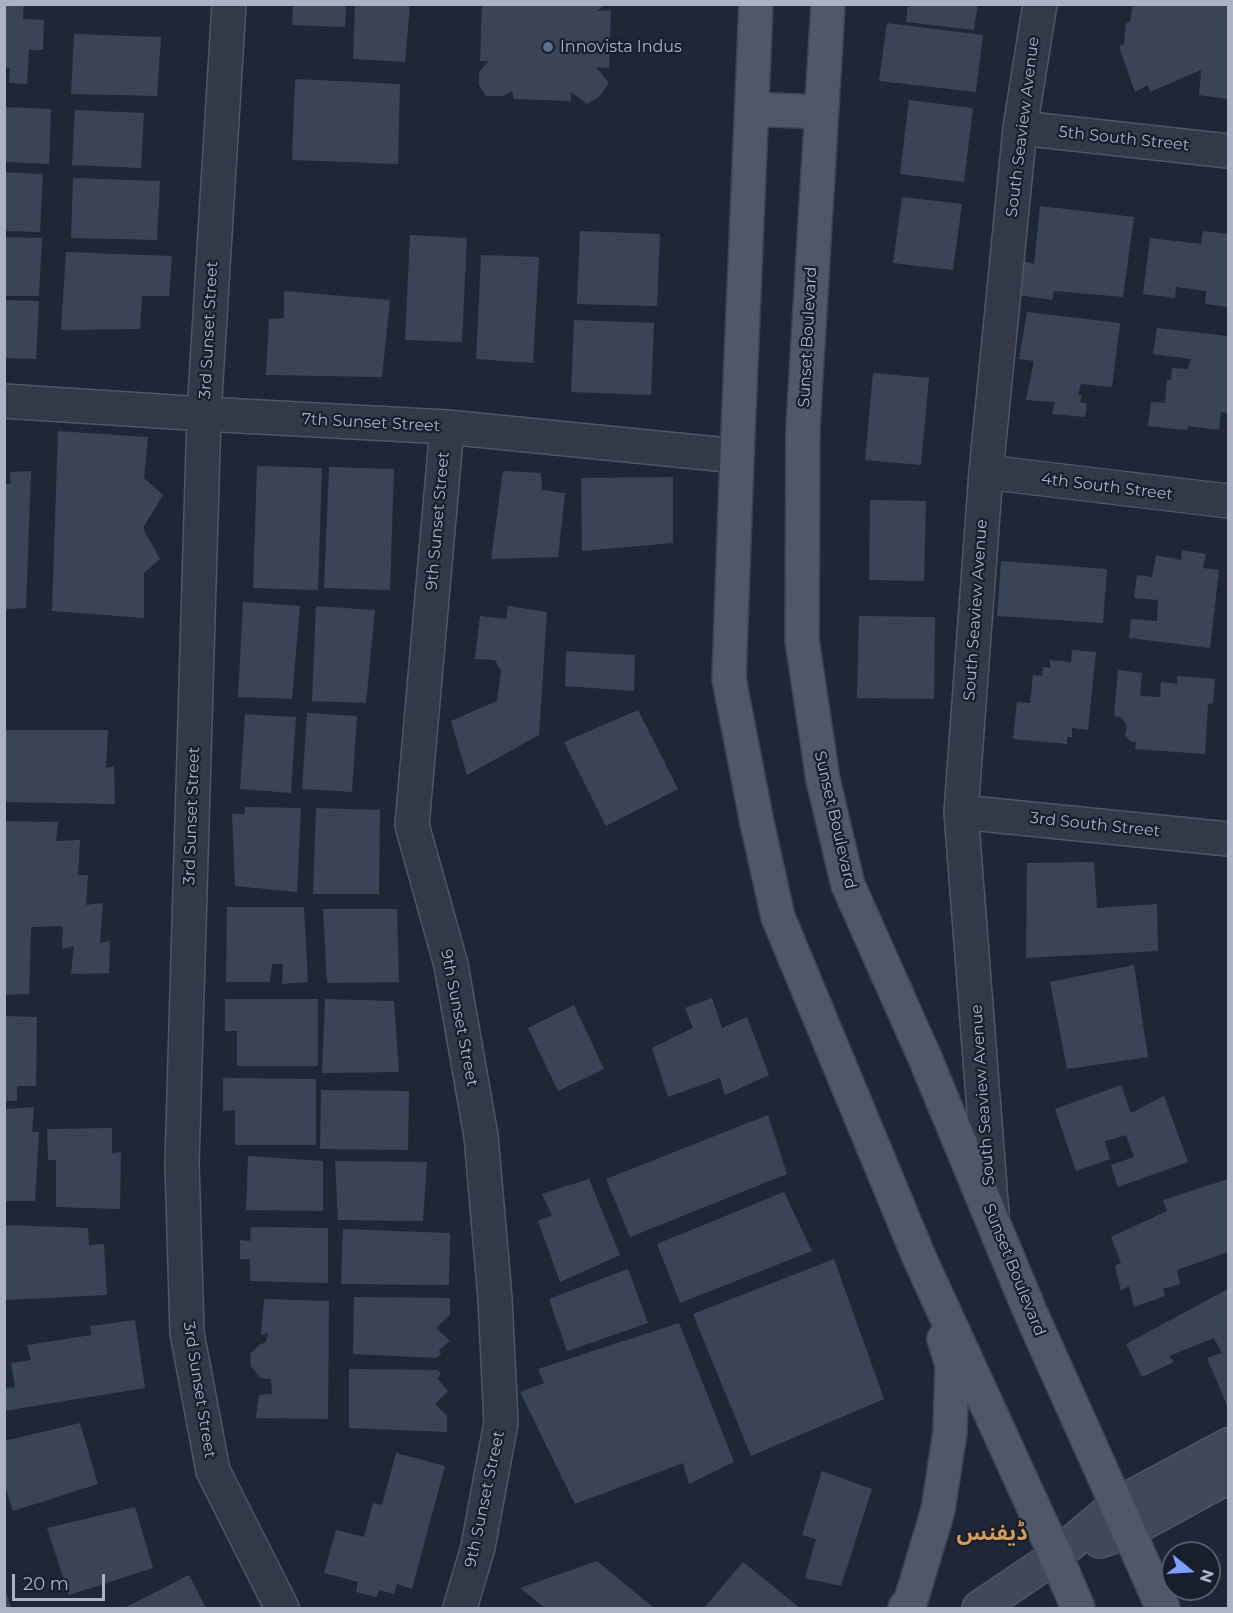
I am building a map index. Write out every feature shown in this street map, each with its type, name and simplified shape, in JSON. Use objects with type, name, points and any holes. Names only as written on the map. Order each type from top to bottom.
[{"type":"main road","points":[[756,4],[729,679],[757,823],[778,916],[919,1257],[1078,1608]]},
{"type":"main road","name":"Sunset Boulevard","points":[[828,4],[803,428],[802,640],[821,768],[848,885],[925,1058],[1029,1309],[1163,1608]]},
{"type":"main road","points":[[752,109],[821,112]]},
{"type":"main road","points":[[905,1608],[911,1600],[938,1510],[950,1432],[952,1365],[919,1257]]},
{"type":"main road","points":[[979,1608],[1056,1556],[1122,1518],[1228,1445]]},
{"type":"main road","points":[[1122,1518],[1228,1477]]},
{"type":"street","name":"3rd Sunset Street","points":[[228,4],[204,414],[182,1163],[187,1333],[213,1471],[282,1608]]},
{"type":"street","name":"South Seaview Avenue","points":[[993,1218],[961,812],[986,472],[1020,128],[1040,4]]},
{"type":"street","name":"5th South Street","points":[[1020,128],[1228,151]]},
{"type":"street","name":"7th Sunset Street","points":[[4,401],[447,427],[737,456]]},
{"type":"street","name":"9th Sunset Street","points":[[447,427],[412,825],[452,965],[481,1136],[495,1298],[501,1423],[478,1547],[460,1608]]},
{"type":"street","name":"4th South Street","points":[[986,472],[1228,501]]},
{"type":"street","name":"3rd South Street","points":[[961,812],[1228,839]]},
{"type":"building","points":[[4,4],[24,4],[23,19],[44,20],[43,50],[29,50],[27,84],[9,83],[10,68],[4,67]]},
{"type":"building","points":[[293,4],[346,4],[345,27],[292,25]]},
{"type":"building","points":[[355,4],[410,4],[405,62],[353,59]]},
{"type":"building","points":[[482,4],[606,4],[597,11],[611,10],[609,68],[596,67],[609,83],[600,96],[587,104],[571,92],[571,101],[514,99],[512,91],[503,96],[486,96],[479,85],[479,72],[489,61],[480,61]]},
{"type":"building","points":[[908,4],[978,4],[974,30],[906,22]]},
{"type":"building","points":[[1133,4],[1228,4],[1228,99],[1199,95],[1201,70],[1150,92],[1148,85],[1135,92],[1119,47],[1124,44],[1126,23],[1130,22]]},
{"type":"building","points":[[887,23],[983,35],[976,92],[879,81]]},
{"type":"building","points":[[74,34],[161,37],[157,96],[71,94]]},
{"type":"building","points":[[295,79],[400,84],[398,164],[292,160]]},
{"type":"building","points":[[909,100],[973,108],[964,182],[900,174]]},
{"type":"building","points":[[4,107],[51,109],[49,164],[4,162]]},
{"type":"building","points":[[75,110],[144,113],[141,168],[72,165]]},
{"type":"building","points":[[4,172],[43,174],[40,232],[4,231]]},
{"type":"building","points":[[73,178],[160,181],[157,240],[71,238]]},
{"type":"building","points":[[902,197],[962,204],[953,270],[893,263]]},
{"type":"building","points":[[1040,206],[1134,217],[1123,297],[1054,291],[1052,300],[1018,295],[1023,261],[1034,264]]},
{"type":"building","points":[[580,231],[660,234],[657,306],[577,304]]},
{"type":"building","points":[[1203,231],[1228,234],[1228,307],[1205,304],[1206,291],[1176,287],[1175,298],[1143,294],[1150,238],[1201,244]]},
{"type":"building","points":[[410,235],[467,238],[462,342],[405,340]]},
{"type":"building","points":[[4,237],[42,238],[39,296],[4,296]]},
{"type":"building","points":[[66,252],[172,256],[169,296],[142,296],[140,329],[61,330]]},
{"type":"building","points":[[481,255],[539,257],[533,363],[476,359]]},
{"type":"building","points":[[284,291],[390,300],[382,377],[266,375],[269,319],[284,318]]},
{"type":"building","points":[[4,300],[39,301],[36,359],[4,358]]},
{"type":"building","points":[[1027,312],[1120,323],[1112,387],[1081,384],[1078,395],[1082,395],[1080,402],[1087,404],[1085,417],[1052,414],[1055,402],[1026,400],[1034,361],[1019,359]]},
{"type":"building","points":[[574,320],[654,323],[651,395],[571,392]]},
{"type":"building","points":[[1157,328],[1228,336],[1228,413],[1221,412],[1219,430],[1188,426],[1187,430],[1148,426],[1151,402],[1165,403],[1167,380],[1171,380],[1172,368],[1188,369],[1191,359],[1153,354]]},
{"type":"building","points":[[873,373],[929,378],[921,465],[865,460]]},
{"type":"building","points":[[58,431],[148,437],[144,478],[163,495],[143,528],[160,559],[144,573],[144,618],[52,611]]},
{"type":"building","points":[[257,466],[322,468],[318,590],[253,588]]},
{"type":"building","points":[[329,467],[394,469],[390,590],[324,588]]},
{"type":"building","points":[[31,471],[26,608],[7,609],[4,619],[4,484],[11,484],[10,472]]},
{"type":"building","points":[[503,471],[541,473],[542,490],[565,493],[558,557],[491,559]]},
{"type":"building","points":[[673,477],[673,543],[582,551],[581,478]]},
{"type":"building","points":[[870,500],[926,501],[924,581],[869,580]]},
{"type":"building","points":[[1182,550],[1206,554],[1203,568],[1219,570],[1210,648],[1129,638],[1131,619],[1157,621],[1158,600],[1134,598],[1137,575],[1152,577],[1156,555],[1181,560]]},
{"type":"building","points":[[1001,561],[1107,569],[1103,623],[997,616]]},
{"type":"building","points":[[243,602],[300,606],[292,699],[238,697]]},
{"type":"building","points":[[316,606],[375,610],[366,703],[312,701]]},
{"type":"building","points":[[508,606],[547,612],[539,735],[467,775],[451,721],[497,701],[501,671],[495,660],[475,659],[480,616],[506,619]]},
{"type":"building","points":[[859,616],[935,617],[934,699],[857,698]]},
{"type":"building","points":[[1072,650],[1096,652],[1088,730],[1072,728],[1072,737],[1067,737],[1067,744],[1013,739],[1017,702],[1030,703],[1033,675],[1042,676],[1043,667],[1051,668],[1049,660],[1071,662]]},
{"type":"building","points":[[566,651],[635,655],[634,691],[565,686]]},
{"type":"building","points":[[1118,670],[1142,673],[1140,696],[1160,697],[1161,682],[1177,684],[1177,676],[1215,679],[1213,703],[1208,704],[1205,754],[1135,749],[1136,742],[1130,741],[1125,735],[1127,725],[1120,717],[1114,716]]},
{"type":"building","points":[[638,710],[678,789],[606,826],[564,742]]},
{"type":"building","points":[[307,713],[357,716],[352,792],[302,789]]},
{"type":"building","points":[[245,714],[296,717],[291,793],[240,789]]},
{"type":"building","points":[[4,730],[108,730],[106,768],[114,766],[115,804],[4,802]]},
{"type":"building","points":[[245,807],[301,808],[297,892],[235,886],[232,814],[245,814]]},
{"type":"building","points":[[316,808],[380,810],[379,894],[313,894]]},
{"type":"building","points":[[4,821],[58,822],[56,841],[80,840],[78,875],[88,875],[86,905],[103,903],[100,943],[110,941],[109,973],[71,974],[74,946],[62,949],[63,926],[31,927],[29,994],[4,995]]},
{"type":"building","points":[[1094,862],[1097,908],[1157,904],[1158,951],[1026,958],[1027,863]]},
{"type":"building","points":[[227,907],[304,907],[308,982],[282,984],[283,964],[272,964],[270,982],[226,982]]},
{"type":"building","points":[[323,909],[397,909],[399,982],[327,983]]},
{"type":"building","points":[[1134,965],[1148,1057],[1067,1069],[1050,982]]},
{"type":"building","points":[[712,998],[722,1028],[747,1017],[769,1075],[725,1095],[720,1078],[668,1097],[652,1048],[693,1028],[685,1008]]},
{"type":"building","points":[[225,999],[318,999],[318,1066],[237,1066],[237,1031],[225,1031]]},
{"type":"building","points":[[325,999],[394,1001],[399,1072],[322,1073]]},
{"type":"building","points":[[574,1005],[604,1069],[558,1091],[528,1028]]},
{"type":"building","points":[[5,1016],[37,1017],[36,1086],[17,1086],[17,1101],[5,1101]]},
{"type":"building","points":[[223,1078],[316,1079],[316,1145],[235,1145],[235,1110],[223,1111]]},
{"type":"building","points":[[1121,1085],[1131,1113],[1164,1096],[1188,1162],[1118,1187],[1111,1165],[1134,1157],[1126,1135],[1105,1141],[1110,1159],[1076,1171],[1055,1109]]},
{"type":"building","points":[[321,1090],[409,1091],[408,1150],[320,1149]]},
{"type":"building","points":[[34,1107],[32,1132],[39,1132],[35,1201],[4,1201],[4,1109]]},
{"type":"building","points":[[768,1115],[787,1174],[630,1237],[606,1179]]},
{"type":"building","points":[[112,1128],[112,1153],[121,1152],[120,1209],[56,1207],[56,1160],[48,1160],[47,1129]]},
{"type":"building","points":[[248,1156],[323,1161],[323,1211],[246,1210]]},
{"type":"building","points":[[335,1161],[427,1162],[423,1221],[338,1220]]},
{"type":"building","points":[[589,1179],[620,1255],[560,1282],[538,1221],[552,1215],[542,1194]]},
{"type":"building","points":[[1228,1179],[1228,1252],[1177,1270],[1180,1284],[1163,1289],[1165,1296],[1134,1307],[1129,1286],[1121,1291],[1115,1266],[1121,1263],[1111,1237],[1167,1211],[1163,1200]]},
{"type":"building","points":[[784,1192],[812,1251],[680,1303],[657,1244]]},
{"type":"building","points":[[4,1225],[88,1228],[89,1245],[104,1244],[107,1295],[4,1300]]},
{"type":"building","points":[[251,1227],[328,1228],[328,1283],[250,1281],[250,1259],[240,1259],[240,1240],[250,1241]]},
{"type":"building","points":[[343,1229],[450,1233],[449,1285],[341,1284]]},
{"type":"building","points":[[834,1259],[884,1399],[751,1456],[693,1314]]},
{"type":"building","points":[[628,1269],[648,1323],[567,1351],[549,1299]]},
{"type":"building","points":[[1228,1289],[1228,1408],[1207,1358],[1222,1353],[1214,1338],[1169,1356],[1174,1362],[1142,1377],[1126,1344]]},
{"type":"building","points":[[354,1297],[450,1298],[450,1315],[436,1328],[450,1341],[439,1350],[441,1354],[437,1358],[353,1354]]},
{"type":"building","points":[[264,1299],[329,1301],[328,1419],[256,1418],[259,1395],[272,1394],[271,1379],[260,1378],[251,1366],[250,1354],[266,1342],[268,1333],[261,1335]]},
{"type":"building","points":[[135,1320],[145,1388],[4,1411],[4,1389],[15,1387],[11,1363],[31,1360],[27,1345],[91,1335],[90,1326]]},
{"type":"building","points":[[679,1323],[734,1462],[689,1484],[683,1463],[575,1504],[520,1392],[544,1383],[538,1369]]},
{"type":"building","points":[[349,1369],[438,1370],[441,1374],[437,1378],[448,1391],[435,1404],[447,1416],[447,1432],[349,1428]]},
{"type":"building","points":[[80,1423],[98,1484],[13,1511],[4,1483],[4,1441]]},
{"type":"building","points":[[396,1453],[445,1466],[412,1589],[397,1584],[394,1594],[379,1590],[377,1597],[356,1592],[358,1582],[324,1573],[336,1530],[364,1537],[373,1503],[382,1505]]},
{"type":"building","points":[[822,1471],[872,1489],[841,1586],[805,1578],[816,1539],[802,1535]]},
{"type":"building","points":[[135,1507],[153,1568],[69,1595],[47,1528]]},
{"type":"building","points":[[597,1561],[654,1608],[545,1608],[520,1588]]},
{"type":"building","points":[[743,1562],[800,1608],[704,1608]]},
{"type":"building","points":[[189,1575],[206,1608],[124,1608]]},
{"type":"building","points":[[5,1588],[11,1608],[4,1608]]},
{"type":"place","name":"Innovista Indus","points":[[548,47]]},
{"type":"district","name":"ڈیفنس","points":[[992,1534]]}]
